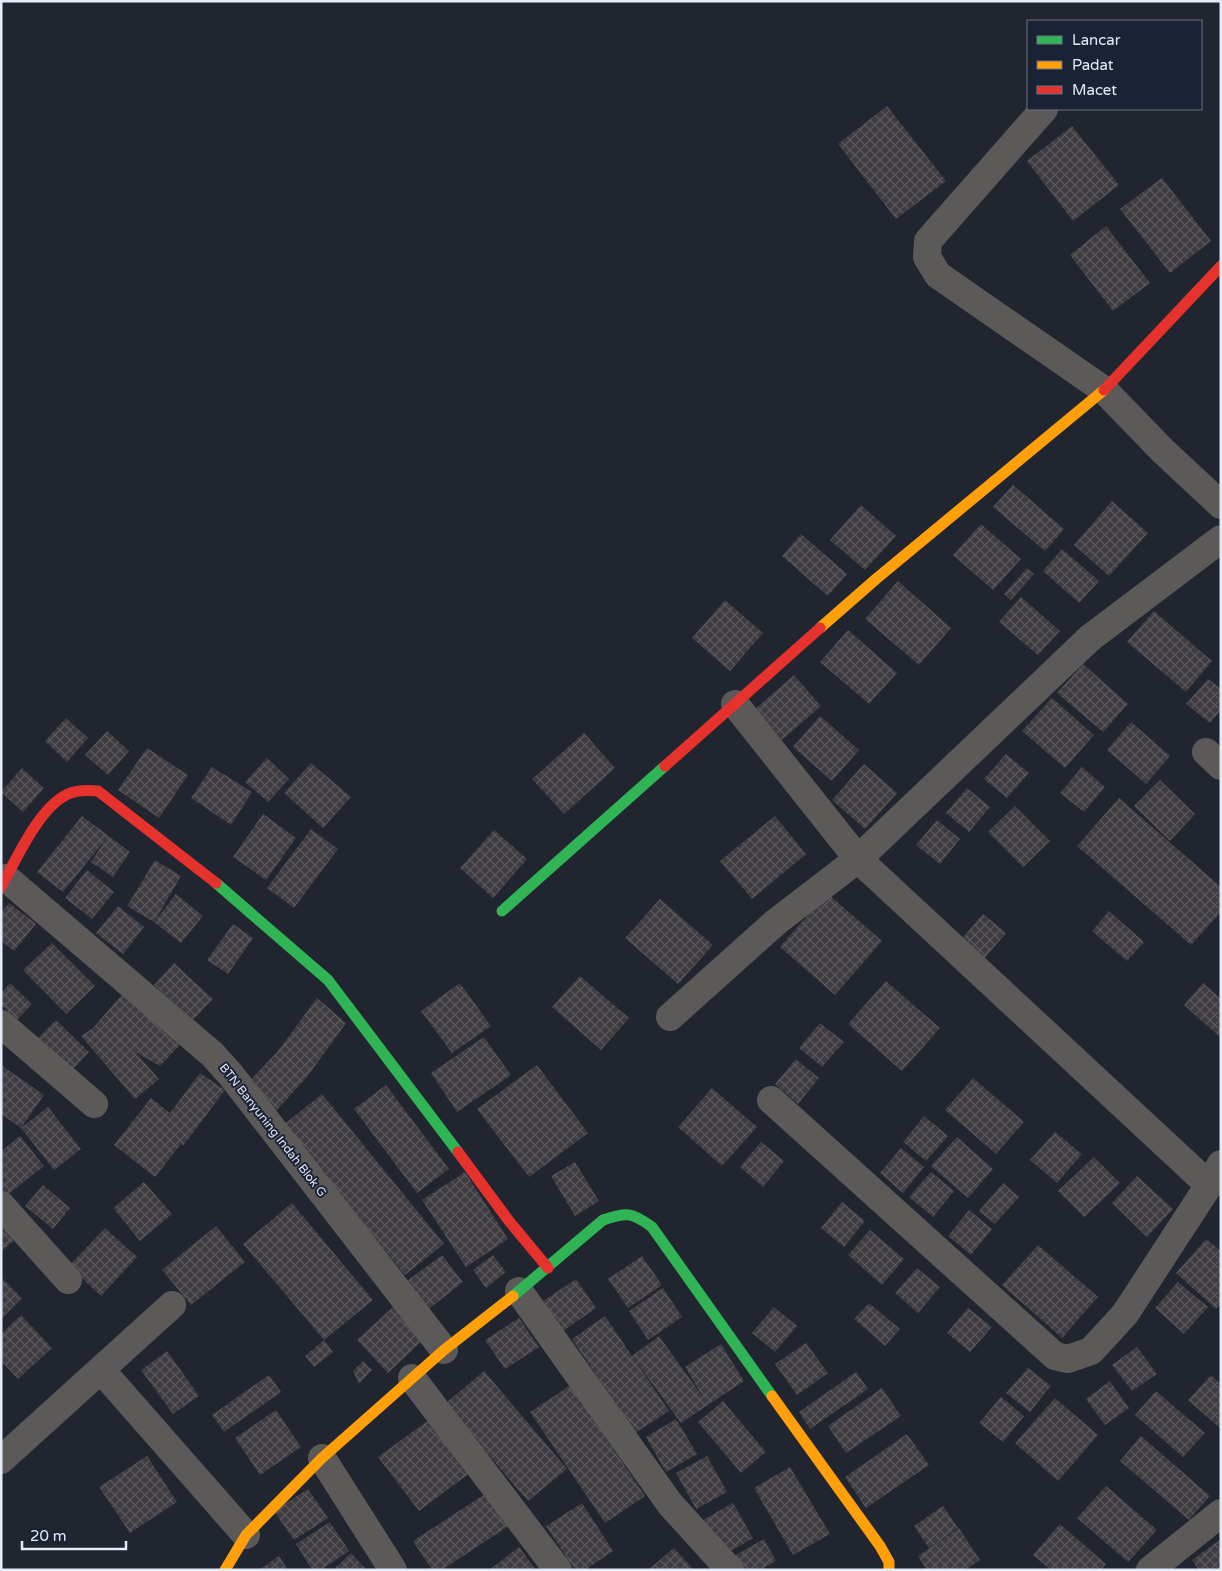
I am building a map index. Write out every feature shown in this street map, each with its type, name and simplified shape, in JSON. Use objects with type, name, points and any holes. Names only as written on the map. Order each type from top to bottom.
[{"type":"street","points":[[1043,110],[928,241],[927,257],[938,275],[1104,390],[1162,450],[1221,505]]},
{"type":"street","points":[[502,911],[876,578],[1104,390],[1221,266]]},
{"type":"street","points":[[670,1017],[776,922],[858,858],[1090,638],[1221,539]]},
{"type":"street","points":[[735,704],[858,858],[1215,1175],[1125,1314],[1091,1351],[1068,1358],[1055,1356],[771,1100]]},
{"type":"street","points":[[4,883],[52,806],[61,797],[80,790],[98,791],[227,891],[328,980],[358,1016],[508,1222],[548,1268]]},
{"type":"street","name":"BTN Banyuning Indah Blok G","points":[[4,883],[212,1054],[231,1075],[444,1350]]},
{"type":"street","points":[[1,1024],[94,1104]]},
{"type":"street","points":[[1,1205],[68,1280]]},
{"type":"street","points":[[225,1570],[246,1535],[322,1458],[444,1350],[548,1268],[603,1220],[620,1214],[636,1215],[652,1227],[880,1546],[888,1562],[889,1570]]},
{"type":"street","points":[[518,1291],[670,1504],[730,1570]]},
{"type":"street","points":[[1,1460],[102,1371],[172,1305]]},
{"type":"street","points":[[102,1371],[246,1535]]},
{"type":"street","points":[[412,1378],[558,1570]]},
{"type":"street","points":[[322,1458],[393,1570]]},
{"type":"street","points":[[1150,1570],[1221,1513]]},
{"type":"building","points":[[887,106],[946,181],[896,219],[838,144]]},
{"type":"building","points":[[1072,126],[1119,185],[1073,221],[1027,161]]},
{"type":"building","points":[[1162,178],[1211,241],[1170,273],[1120,209]]},
{"type":"building","points":[[1106,226],[1150,283],[1113,311],[1070,255]]},
{"type":"building","points":[[1013,485],[1064,529],[1045,551],[993,507]]},
{"type":"building","points":[[1112,501],[1148,533],[1109,576],[1074,545]]},
{"type":"building","points":[[861,505],[896,536],[865,570],[830,540]]},
{"type":"building","points":[[981,524],[1021,559],[993,590],[953,555]]},
{"type":"building","points":[[801,534],[847,574],[828,596],[782,556]]},
{"type":"building","points":[[1062,549],[1099,581],[1079,603],[1043,571]]},
{"type":"building","points":[[1027,568],[1034,574],[1011,600],[1004,594]]},
{"type":"building","points":[[898,581],[951,628],[919,665],[865,619]]},
{"type":"building","points":[[1021,597],[1060,631],[1038,655],[999,622]]},
{"type":"building","points":[[725,600],[763,633],[730,671],[692,638]]},
{"type":"building","points":[[1154,611],[1212,661],[1186,692],[1127,642]]},
{"type":"building","points":[[848,630],[897,673],[869,704],[820,662]]},
{"type":"building","points":[[1083,664],[1128,704],[1103,732],[1057,693]]},
{"type":"building","points":[[794,675],[821,706],[782,740],[755,709]]},
{"type":"building","points":[[1208,679],[1221,689],[1221,710],[1210,723],[1186,704]]},
{"type":"building","points":[[1052,698],[1094,735],[1065,768],[1022,731]]},
{"type":"building","points":[[820,716],[859,750],[832,781],[793,747]]},
{"type":"building","points":[[66,718],[88,738],[67,762],[45,741]]},
{"type":"building","points":[[1131,722],[1170,756],[1146,784],[1107,750]]},
{"type":"building","points":[[107,731],[129,751],[108,775],[85,755]]},
{"type":"building","points":[[584,733],[615,768],[564,814],[532,779]]},
{"type":"building","points":[[147,748],[188,775],[159,818],[118,790]]},
{"type":"building","points":[[1006,754],[1029,773],[1007,798],[984,779]]},
{"type":"building","points":[[267,758],[289,779],[268,802],[245,782]]},
{"type":"building","points":[[311,763],[351,797],[323,828],[284,793]]},
{"type":"building","points":[[864,764],[897,793],[865,829],[832,800]]},
{"type":"building","points":[[212,767],[252,792],[231,825],[191,798]]},
{"type":"building","points":[[1082,767],[1105,787],[1084,812],[1060,793]]},
{"type":"building","points":[[22,768],[44,788],[23,812],[1,792]]},
{"type":"building","points":[[1160,780],[1195,814],[1170,841],[1134,806]]},
{"type":"building","points":[[967,788],[990,807],[969,832],[946,813]]},
{"type":"building","points":[[1119,798],[1221,887],[1221,912],[1191,945],[1077,846]]},
{"type":"building","points":[[1015,806],[1050,841],[1023,867],[988,832]]},
{"type":"building","points":[[263,814],[296,838],[266,880],[233,857]]},
{"type":"building","points":[[82,816],[130,852],[113,877],[91,862],[106,839],[63,892],[37,872]]},
{"type":"building","points":[[775,816],[806,854],[752,899],[720,861]]},
{"type":"building","points":[[937,820],[960,839],[940,864],[916,845]]},
{"type":"building","points":[[311,829],[338,849],[294,908],[267,888]]},
{"type":"building","points":[[494,830],[527,859],[493,898],[460,868]]},
{"type":"building","points":[[155,860],[181,876],[154,922],[127,906]]},
{"type":"building","points":[[87,870],[114,892],[92,919],[65,898]]},
{"type":"building","points":[[827,893],[882,941],[835,995],[780,947]]},
{"type":"building","points":[[176,894],[203,916],[181,943],[154,922]]},
{"type":"building","points":[[660,899],[713,945],[678,984],[625,938]]},
{"type":"building","points":[[9,903],[36,924],[14,951],[1,941],[1,912]]},
{"type":"building","points":[[118,906],[144,927],[123,954],[96,933]]},
{"type":"building","points":[[1109,911],[1144,942],[1127,961],[1092,931]]},
{"type":"building","points":[[983,914],[1006,933],[984,959],[961,940]]},
{"type":"building","points":[[233,924],[253,938],[228,974],[207,960]]},
{"type":"building","points":[[52,943],[95,986],[66,1014],[23,970]]},
{"type":"building","points":[[174,963],[213,999],[193,1020],[154,985]]},
{"type":"building","points":[[580,976],[629,1018],[601,1050],[552,1007]]},
{"type":"building","points":[[886,981],[940,1028],[902,1071],[848,1024]]},
{"type":"building","points":[[10,983],[32,1004],[17,1020],[1,1005],[1,993]]},
{"type":"building","points":[[460,983],[491,1026],[452,1053],[421,1011]]},
{"type":"building","points":[[1203,983],[1221,999],[1221,1038],[1184,1005]]},
{"type":"building","points":[[124,992],[180,1045],[160,1066],[135,1052],[159,1079],[135,1099],[81,1036],[93,1028]]},
{"type":"building","points":[[317,998],[346,1023],[307,1077],[276,1111],[246,1085],[278,1051]]},
{"type":"building","points":[[56,1020],[89,1052],[70,1072],[36,1040]]},
{"type":"building","points":[[820,1023],[844,1042],[822,1067],[799,1048]]},
{"type":"building","points":[[484,1037],[511,1075],[457,1112],[431,1073]]},
{"type":"building","points":[[796,1059],[819,1078],[798,1104],[775,1084]]},
{"type":"building","points":[[1,1065],[44,1095],[21,1128],[1,1114]]},
{"type":"building","points":[[537,1065],[588,1133],[529,1177],[477,1109]]},
{"type":"building","points":[[200,1073],[225,1090],[183,1146],[181,1144],[155,1177],[114,1145],[151,1098],[170,1113]]},
{"type":"building","points":[[973,1078],[1024,1122],[996,1154],[945,1110]]},
{"type":"building","points":[[386,1085],[449,1169],[417,1193],[354,1109]]},
{"type":"building","points":[[712,1088],[757,1127],[722,1166],[678,1127]]},
{"type":"building","points":[[322,1094],[444,1244],[405,1275],[282,1126]]},
{"type":"building","points":[[48,1107],[81,1149],[54,1170],[21,1128]]},
{"type":"building","points":[[924,1116],[948,1136],[926,1161],[903,1142]]},
{"type":"building","points":[[1055,1132],[1082,1154],[1057,1183],[1030,1160]]},
{"type":"building","points":[[20,1136],[44,1166],[6,1196],[1,1190],[1,1151]]},
{"type":"building","points":[[957,1137],[993,1169],[968,1198],[931,1166]]},
{"type":"building","points":[[761,1142],[784,1161],[763,1187],[740,1167]]},
{"type":"building","points":[[901,1148],[924,1167],[903,1193],[880,1173]]},
{"type":"building","points":[[1094,1157],[1120,1183],[1084,1217],[1058,1191]]},
{"type":"building","points":[[575,1162],[599,1201],[575,1216],[551,1176]]},
{"type":"building","points":[[465,1172],[508,1239],[466,1267],[422,1200]]},
{"type":"building","points":[[931,1172],[954,1191],[933,1217],[909,1197]]},
{"type":"building","points":[[1137,1176],[1173,1209],[1147,1237],[1112,1203]]},
{"type":"building","points":[[144,1182],[172,1214],[140,1241],[113,1208]]},
{"type":"building","points":[[1003,1183],[1019,1197],[995,1224],[979,1211]]},
{"type":"building","points":[[43,1185],[70,1208],[53,1229],[25,1206]]},
{"type":"building","points":[[842,1202],[865,1221],[844,1247],[821,1228]]},
{"type":"building","points":[[292,1203],[373,1300],[324,1340],[243,1244]]},
{"type":"building","points":[[969,1210],[992,1229],[971,1255],[948,1236]]},
{"type":"building","points":[[1,1218],[18,1237],[1,1252]]},
{"type":"building","points":[[216,1226],[245,1262],[191,1305],[162,1270]]},
{"type":"building","points":[[105,1228],[137,1257],[101,1296],[69,1266]]},
{"type":"building","points":[[870,1230],[904,1259],[882,1285],[848,1255]]},
{"type":"building","points":[[1206,1239],[1221,1251],[1221,1304],[1216,1309],[1176,1273]]},
{"type":"building","points":[[1038,1245],[1098,1297],[1062,1338],[1002,1285]]},
{"type":"building","points":[[442,1255],[463,1282],[425,1312],[403,1284]]},
{"type":"building","points":[[493,1255],[506,1272],[486,1288],[473,1270]]},
{"type":"building","points":[[642,1256],[662,1285],[628,1308],[608,1279]]},
{"type":"building","points":[[917,1268],[940,1287],[918,1313],[895,1293]]},
{"type":"building","points":[[1,1277],[22,1298],[1,1319]]},
{"type":"building","points":[[576,1279],[596,1308],[563,1331],[543,1301]]},
{"type":"building","points":[[1178,1282],[1208,1307],[1184,1334],[1155,1308]]},
{"type":"building","points":[[663,1288],[682,1317],[648,1340],[629,1311]]},
{"type":"building","points":[[869,1303],[900,1329],[885,1346],[854,1319]]},
{"type":"building","points":[[394,1306],[425,1338],[388,1373],[357,1340]]},
{"type":"building","points":[[774,1307],[797,1326],[775,1352],[752,1333]]},
{"type":"building","points":[[968,1308],[992,1327],[970,1352],[947,1333]]},
{"type":"building","points":[[21,1315],[52,1348],[18,1379],[1,1361],[1,1334]]},
{"type":"building","points":[[605,1316],[669,1411],[635,1433],[572,1339]]},
{"type":"building","points":[[519,1318],[539,1347],[505,1369],[485,1340]]},
{"type":"building","points":[[659,1336],[705,1400],[685,1367],[721,1344],[744,1381],[681,1423],[632,1356]]},
{"type":"building","points":[[324,1340],[333,1352],[314,1367],[305,1356]]},
{"type":"building","points":[[806,1343],[828,1373],[797,1395],[775,1364]]},
{"type":"building","points":[[1137,1347],[1157,1374],[1132,1391],[1112,1365]]},
{"type":"building","points":[[167,1351],[199,1396],[173,1414],[141,1370]]},
{"type":"building","points":[[363,1361],[372,1370],[359,1384],[353,1371]]},
{"type":"building","points":[[1028,1368],[1051,1386],[1030,1412],[1006,1393]]},
{"type":"building","points":[[484,1371],[567,1469],[528,1501],[445,1404]]},
{"type":"building","points":[[856,1372],[868,1389],[810,1429],[799,1412]]},
{"type":"building","points":[[269,1375],[281,1392],[224,1432],[212,1415]]},
{"type":"building","points":[[1211,1375],[1221,1384],[1221,1429],[1188,1400]]},
{"type":"building","points":[[1110,1381],[1129,1408],[1105,1425],[1086,1399]]},
{"type":"building","points":[[571,1385],[645,1496],[605,1523],[530,1412]]},
{"type":"building","points":[[882,1388],[901,1416],[846,1453],[828,1426]]},
{"type":"building","points":[[1156,1391],[1205,1433],[1183,1457],[1135,1415]]},
{"type":"building","points":[[1001,1397],[1024,1416],[1003,1442],[979,1423]]},
{"type":"building","points":[[1055,1398],[1098,1435],[1058,1481],[1015,1443]]},
{"type":"building","points":[[723,1401],[766,1452],[741,1473],[698,1422]]},
{"type":"building","points":[[276,1410],[301,1447],[260,1475],[235,1438]]},
{"type":"building","points":[[430,1419],[470,1473],[419,1511],[378,1457]]},
{"type":"building","points":[[676,1419],[697,1454],[666,1472],[646,1437]]},
{"type":"building","points":[[907,1434],[929,1465],[866,1508],[845,1477]]},
{"type":"building","points":[[1141,1436],[1210,1496],[1189,1520],[1120,1461]]},
{"type":"building","points":[[147,1456],[177,1502],[130,1533],[99,1487]]},
{"type":"building","points":[[707,1456],[727,1492],[696,1509],[676,1473]]},
{"type":"building","points":[[790,1467],[830,1534],[793,1555],[754,1488]]},
{"type":"building","points":[[1106,1486],[1157,1530],[1128,1562],[1077,1518]]},
{"type":"building","points":[[308,1489],[328,1518],[294,1540],[274,1511]]},
{"type":"building","points":[[491,1490],[513,1523],[442,1570],[432,1570],[413,1541]]},
{"type":"building","points":[[582,1503],[613,1551],[585,1570],[575,1570],[546,1526]]},
{"type":"building","points":[[733,1503],[753,1538],[722,1556],[703,1520]]},
{"type":"building","points":[[943,1506],[958,1528],[929,1548],[914,1526]]},
{"type":"building","points":[[330,1522],[349,1551],[321,1570],[312,1570],[296,1544]]},
{"type":"building","points":[[1060,1524],[1106,1564],[1101,1570],[1051,1570],[1033,1555]]},
{"type":"building","points":[[959,1528],[980,1560],[965,1570],[927,1570],[918,1556]]},
{"type":"building","points":[[764,1539],[776,1561],[760,1570],[742,1570],[734,1556]]},
{"type":"building","points":[[1221,1539],[1221,1570],[1199,1570],[1192,1560]]},
{"type":"building","points":[[519,1547],[536,1570],[489,1570]]},
{"type":"building","points":[[674,1548],[694,1570],[648,1570]]},
{"type":"building","points":[[351,1553],[367,1570],[333,1570]]},
{"type":"building","points":[[279,1556],[288,1570],[259,1570]]},
{"type":"traffic: fast","points":[[502,911],[665,766]]},
{"type":"traffic: fast","points":[[216,883],[328,980],[458,1152]]},
{"type":"traffic: fast","points":[[513,1296],[603,1220],[623,1215],[634,1216],[652,1227],[772,1396]]},
{"type":"traffic: slow","points":[[820,628],[876,579],[1104,390]]},
{"type":"traffic: slow","points":[[225,1570],[246,1535],[322,1458],[444,1350],[513,1296]]},
{"type":"traffic: slow","points":[[772,1396],[880,1546],[889,1562],[889,1570]]},
{"type":"traffic: jam","points":[[1104,390],[1221,266]]},
{"type":"traffic: jam","points":[[665,766],[820,628]]},
{"type":"traffic: jam","points":[[1,887],[29,835],[47,810],[68,794],[86,790],[98,791],[216,883]]},
{"type":"traffic: jam","points":[[458,1152],[509,1221],[548,1268]]}]
